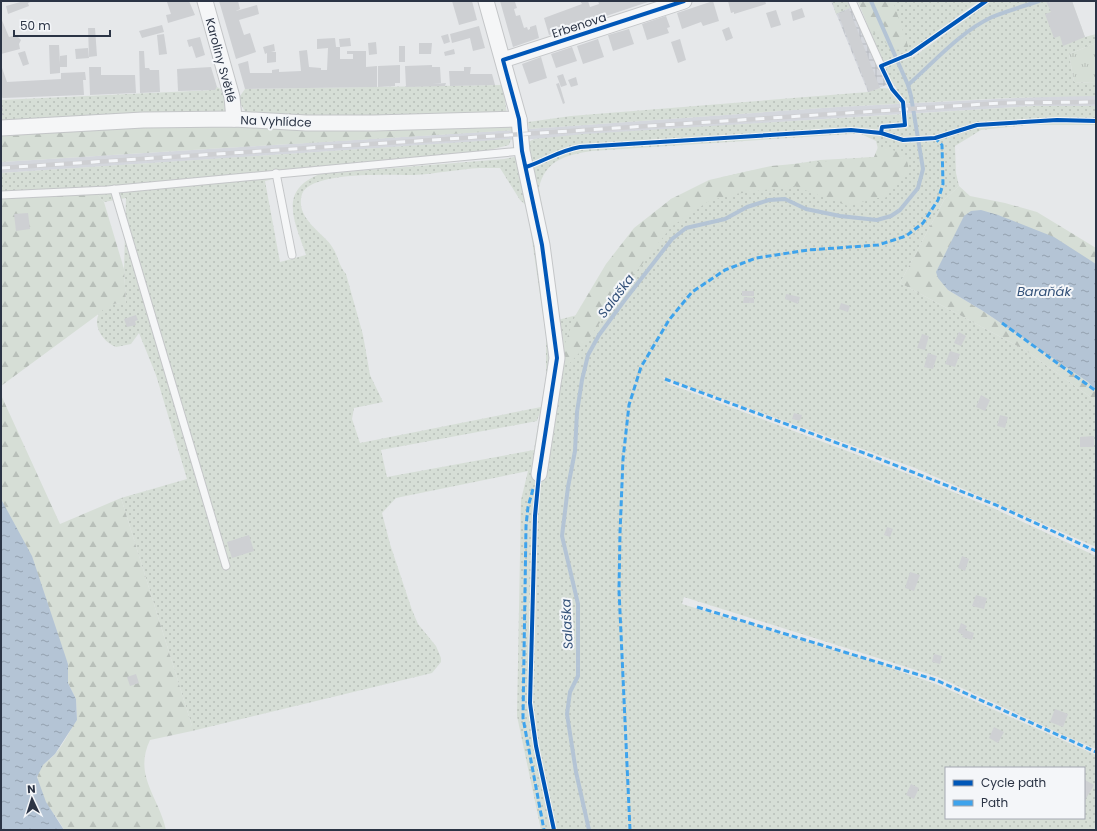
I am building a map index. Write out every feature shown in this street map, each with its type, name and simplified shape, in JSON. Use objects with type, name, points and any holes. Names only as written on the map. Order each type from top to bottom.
[{"type":"street","name":"Karoliny Světlé","points":[[205,1],[232,97],[234,120]]},
{"type":"street","points":[[486,1],[519,119],[522,151],[542,244],[557,358],[539,474]]},
{"type":"street","name":"Erbenova","points":[[503,60],[684,1]]},
{"type":"street","name":"Na Vyhlídce","points":[[1,128],[143,120],[374,123],[519,119]]},
{"type":"lane","points":[[852,1],[881,66]]},
{"type":"lane","points":[[1,195],[114,189],[522,151]]},
{"type":"lane","points":[[276,174],[292,254]]},
{"type":"lane","points":[[114,189],[226,566]]},
{"type":"shaded area","points":[[831,1],[853,1],[889,84],[868,92]]},
{"type":"shaded area","points":[[1078,95],[1096,96],[1096,106],[1034,106],[1,173],[1,162],[514,130],[837,107]]},
{"type":"green space","points":[[832,1],[850,1],[852,7],[836,14]]},
{"type":"green space","points":[[858,1],[979,1],[910,51],[912,58],[991,1],[1072,1],[1085,37],[1096,34],[1096,43],[1069,54],[1074,82],[1096,83],[1096,96],[1009,98],[837,107],[529,129],[528,122],[571,116],[868,92],[880,88],[897,89],[889,78]]},
{"type":"green space","points":[[858,1],[893,1],[909,49],[893,50],[880,36],[870,31]]},
{"type":"green space","points":[[1096,43],[1096,83],[1074,82],[1069,54]]},
{"type":"green space","points":[[503,85],[508,123],[514,130],[291,144],[256,124],[244,110],[238,99],[245,89]]},
{"type":"green space","points":[[217,87],[226,92],[227,123],[1,131],[1,100],[214,90]]},
{"type":"green space","points":[[1034,106],[1096,106],[1096,125],[1028,125],[981,130],[955,146],[956,173],[959,186],[944,200],[900,283],[1025,350],[1096,401],[1096,547],[915,468],[662,377],[669,384],[911,475],[993,508],[1096,556],[1096,749],[938,677],[684,597],[682,604],[870,661],[936,684],[1096,755],[1096,830],[541,830],[517,716],[521,500],[528,471],[396,498],[382,513],[390,544],[412,610],[418,624],[436,646],[441,658],[441,662],[432,673],[192,731],[192,726],[121,498],[187,479],[156,375],[139,333],[131,344],[116,347],[101,335],[97,324],[97,318],[105,307],[112,304],[126,303],[124,269],[126,198],[104,202],[96,193],[1,201],[1,173],[511,139],[509,145],[485,151],[326,166],[265,181],[280,262],[306,255],[294,219],[294,198],[298,189],[307,181],[320,174],[504,159],[518,156],[528,142],[534,139],[584,134]],"holes":[[[861,134],[876,141],[878,149],[875,157],[820,160],[749,171],[723,177],[671,199],[657,213],[577,315],[558,320],[559,315],[539,188],[546,171],[558,160],[592,151]],[[480,168],[500,168],[520,200],[527,206],[546,336],[546,376],[541,407],[360,443],[352,419],[354,408],[383,402],[370,375],[363,335],[346,274],[330,244],[307,219],[301,203],[302,194],[308,187],[320,181],[335,178],[371,175],[413,175]],[[540,412],[534,450],[387,477],[381,450],[537,421]]]},
{"type":"green space","points":[[128,124],[512,125],[514,130],[1,162],[1,131]]},
{"type":"green space","points":[[878,147],[896,151],[906,156],[909,170],[885,198],[877,198],[848,206],[794,186],[735,194],[709,201],[671,227],[622,290],[580,352],[569,364],[562,363],[564,346],[575,316],[606,264],[634,228],[671,199],[709,180],[771,166],[874,157]]},
{"type":"green space","points":[[959,186],[970,196],[1005,203],[1037,212],[1096,248],[1096,264],[1089,260],[948,290],[983,311],[1088,382],[1096,390],[1096,401],[1025,350],[900,283],[944,200]]},
{"type":"green space","points":[[96,193],[104,202],[124,269],[126,303],[108,306],[1,386],[1,201],[26,196]]},
{"type":"green space","points":[[1,395],[60,524],[121,498],[192,726],[192,731],[150,740],[146,753],[144,765],[146,776],[163,818],[166,830],[64,830],[41,793],[38,785],[40,769],[58,750],[77,720],[76,699],[68,683],[66,674],[68,664],[1,499]]},
{"type":"water","name":"Baraňák","points":[[981,210],[998,215],[1054,237],[1096,264],[1096,390],[1088,382],[983,311],[948,290],[938,278],[936,272],[964,216],[971,211]]},
{"type":"water","points":[[1,499],[32,556],[68,664],[68,683],[76,699],[77,720],[55,754],[43,765],[37,777],[46,802],[64,830],[1,830]]},
{"type":"building","points":[[24,1],[33,1],[28,3],[29,6],[8,14],[6,6]]},
{"type":"building","points":[[189,1],[195,15],[168,23],[166,15],[171,14],[167,2]]},
{"type":"building","points":[[219,1],[238,1],[240,9],[236,11],[257,5],[259,14],[239,20],[244,35],[250,33],[256,52],[236,59]]},
{"type":"building","points":[[452,1],[472,1],[477,20],[459,25]]},
{"type":"building","points":[[500,1],[519,1],[515,2],[517,8],[514,9],[516,16],[520,15],[524,28],[527,27],[528,30],[530,27],[536,25],[539,38],[513,47]]},
{"type":"building","points":[[580,1],[588,1],[590,7],[599,4],[598,1],[651,1],[549,35],[544,18],[582,4]]},
{"type":"building","points":[[713,1],[719,21],[703,26],[701,22],[682,29],[677,13]]},
{"type":"building","points":[[728,1],[765,1],[766,4],[734,14],[734,12],[731,13]]},
{"type":"building","points":[[1046,1],[1072,1],[1085,37],[1063,46],[1060,36],[1054,38],[1045,14],[1051,12]]},
{"type":"building","points":[[802,8],[805,17],[793,21],[791,12]]},
{"type":"building","points":[[849,9],[880,88],[869,92],[838,14]]},
{"type":"building","points":[[776,10],[781,25],[771,28],[766,13]]},
{"type":"building","points":[[666,16],[670,27],[667,28],[669,33],[647,40],[642,24]]},
{"type":"building","points":[[1,18],[9,37],[16,35],[21,40],[19,44],[20,49],[1,54]]},
{"type":"building","points":[[162,25],[164,32],[142,38],[139,31]]},
{"type":"building","points":[[479,26],[485,48],[473,51],[470,38],[452,43],[450,34]]},
{"type":"building","points":[[729,27],[733,38],[726,41],[722,30]]},
{"type":"building","points":[[88,28],[95,28],[97,56],[89,57]]},
{"type":"building","points":[[629,29],[634,44],[613,51],[608,35]]},
{"type":"building","points":[[164,34],[167,54],[159,55],[157,35]]},
{"type":"building","points":[[448,34],[450,42],[444,44],[441,36]]},
{"type":"building","points":[[200,37],[205,55],[196,58],[192,46],[189,47],[187,40]]},
{"type":"building","points":[[335,38],[336,47],[340,47],[340,59],[353,59],[353,54],[347,54],[347,51],[366,51],[366,67],[377,66],[377,87],[245,89],[238,64],[248,61],[250,73],[272,73],[272,70],[279,69],[279,72],[301,71],[299,51],[307,50],[309,67],[327,70],[328,48],[317,49],[317,39]]},
{"type":"building","points":[[350,38],[351,46],[340,47],[339,39]]},
{"type":"building","points":[[598,39],[604,57],[583,64],[577,46]]},
{"type":"building","points":[[680,39],[686,60],[678,63],[671,42]]},
{"type":"building","points":[[376,42],[377,54],[369,55],[368,43]]},
{"type":"building","points":[[419,43],[432,43],[431,54],[419,54]]},
{"type":"building","points":[[274,44],[275,51],[271,52],[276,52],[276,62],[267,63],[267,53],[265,54],[263,47]]},
{"type":"building","points":[[49,45],[59,45],[60,64],[60,56],[67,55],[67,67],[60,67],[60,73],[50,74]]},
{"type":"building","points":[[399,46],[405,46],[405,62],[399,62]]},
{"type":"building","points":[[572,47],[577,61],[556,68],[551,54]]},
{"type":"building","points":[[88,48],[89,58],[76,59],[75,49]]},
{"type":"building","points":[[454,49],[455,54],[445,56],[444,52]]},
{"type":"building","points":[[25,51],[29,64],[23,66],[18,53]]},
{"type":"building","points":[[139,51],[144,51],[145,68],[149,68],[150,70],[159,70],[160,92],[140,93]]},
{"type":"building","points":[[541,57],[547,78],[529,84],[522,64]]},
{"type":"building","points":[[1,65],[7,82],[61,79],[61,73],[85,72],[86,80],[83,80],[84,95],[3,98],[1,97]]},
{"type":"building","points":[[400,65],[400,83],[395,83],[395,86],[378,87],[378,66]]},
{"type":"building","points":[[432,65],[432,67],[440,67],[441,83],[433,84],[446,83],[445,86],[406,87],[405,66]]},
{"type":"building","points":[[89,67],[101,67],[101,75],[135,75],[136,93],[90,95]]},
{"type":"building","points":[[211,67],[217,87],[215,90],[178,91],[177,69]]},
{"type":"building","points":[[464,67],[471,67],[470,74],[492,74],[495,85],[450,86],[449,71],[464,71]]},
{"type":"building","points":[[563,74],[567,85],[561,87],[557,76]]},
{"type":"building","points":[[576,77],[578,85],[571,87],[568,80]]},
{"type":"building","points":[[559,83],[565,103],[563,104],[556,84]]},
{"type":"building","points":[[28,213],[30,229],[16,231],[14,214]]},
{"type":"building","points":[[742,291],[754,291],[754,296],[742,296]]},
{"type":"building","points":[[786,294],[800,297],[798,304],[785,299]]},
{"type":"building","points":[[744,297],[754,298],[754,303],[743,303]]},
{"type":"building","points":[[841,303],[850,306],[848,312],[839,309]]},
{"type":"building","points":[[136,315],[138,320],[135,321],[136,325],[127,327],[124,319]]},
{"type":"building","points":[[959,332],[966,336],[961,346],[954,343]]},
{"type":"building","points":[[922,334],[929,336],[925,350],[917,348]]},
{"type":"building","points":[[950,351],[960,354],[955,367],[945,364]]},
{"type":"building","points":[[928,353],[937,356],[933,369],[924,367]]},
{"type":"building","points":[[981,395],[990,400],[985,411],[976,407]]},
{"type":"building","points":[[794,413],[802,415],[800,421],[792,419]]},
{"type":"building","points":[[1000,415],[1008,417],[1005,428],[997,426]]},
{"type":"building","points":[[1094,436],[1094,447],[1080,447],[1080,437]]},
{"type":"building","points":[[887,527],[893,529],[890,537],[884,535]]},
{"type":"building","points":[[249,535],[254,551],[232,558],[227,542]]},
{"type":"building","points":[[962,556],[969,559],[965,571],[958,568]]},
{"type":"building","points":[[910,572],[920,575],[914,591],[905,588]]},
{"type":"building","points":[[976,595],[987,598],[984,609],[972,606]]},
{"type":"building","points":[[961,623],[967,626],[965,630],[974,633],[972,640],[962,637],[963,635],[958,632]]},
{"type":"building","points":[[934,654],[942,656],[940,664],[932,662]]},
{"type":"building","points":[[136,674],[139,683],[130,686],[127,677]]},
{"type":"building","points":[[1055,709],[1068,714],[1063,727],[1050,722]]},
{"type":"building","points":[[994,727],[1004,732],[998,743],[989,738]]},
{"type":"building","points":[[1085,780],[1094,785],[1085,800]]},
{"type":"building","points":[[911,784],[919,788],[914,799],[906,795]]},
{"type":"waterway","name":"Salaška","points":[[589,830],[576,772],[567,714],[570,692],[578,676],[578,604],[562,536],[568,487],[575,451],[577,412],[588,355],[599,335],[624,301],[672,239],[686,228],[725,219],[747,207],[769,200],[785,199],[806,209],[840,216],[877,220],[891,216],[900,210],[918,188],[923,169],[911,96],[908,85],[871,1]]},
{"type":"waterway","points":[[908,85],[958,39],[980,23],[992,17],[1039,1]]},
{"type":"railway","points":[[1,168],[1001,103],[1096,102]]},
{"type":"marked path","points":[[630,830],[619,590],[620,533],[623,459],[629,405],[641,367],[669,320],[692,292],[725,270],[756,258],[808,250],[878,245],[906,236],[923,223],[938,200],[943,184],[942,145],[935,138]]},
{"type":"marked path","points":[[1002,323],[1096,391]]},
{"type":"marked path","points":[[665,379],[872,456],[996,505],[1096,551]]},
{"type":"marked path","points":[[533,489],[528,507],[526,526],[523,718],[544,830]]},
{"type":"marked path","points":[[697,607],[936,680],[1096,752]]},
{"type":"cycle path","points":[[554,830],[536,746],[530,703],[535,516],[539,474],[557,358],[542,245],[522,151],[519,119],[503,60],[684,1]]},
{"type":"cycle path","points":[[881,133],[882,127],[905,125],[903,102],[892,89],[881,66],[910,54],[986,1]]},
{"type":"cycle path","points":[[526,167],[573,148],[580,147],[851,130],[881,133],[903,140],[935,138],[977,125],[1057,120],[1096,121]]}]
